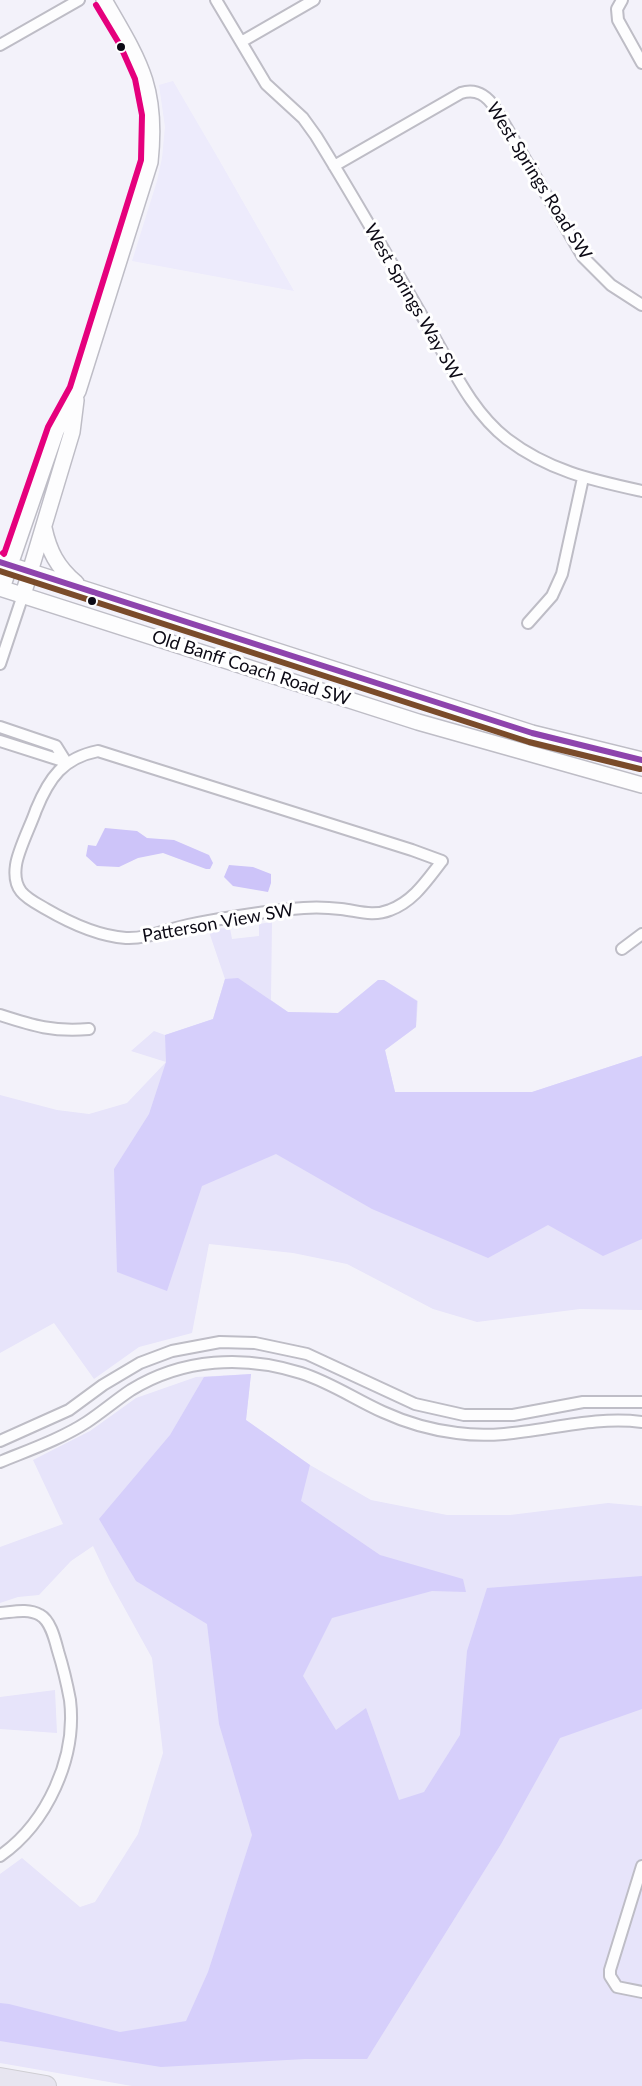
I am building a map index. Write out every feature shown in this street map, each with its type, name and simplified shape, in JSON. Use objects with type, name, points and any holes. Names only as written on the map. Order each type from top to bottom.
[{"type":"highway","points":[[0,2078],[46,2086]]},
{"type":"main road","points":[[23,595],[72,432],[78,392],[146,176],[153,138],[151,104],[142,69],[136,54],[105,0]]},
{"type":"main road","points":[[1,590],[5,563],[56,431],[78,392]]},
{"type":"main road","points":[[44,528],[52,556],[61,569],[81,587]]},
{"type":"main road","name":"Old Banff Coach Road SW","points":[[5,563],[532,733],[642,760]]},
{"type":"main road","name":"Old Banff Coach Road SW","points":[[1,590],[23,595],[418,722],[642,785]]},
{"type":"main road","points":[[621,779],[642,795]]},
{"type":"street","points":[[0,45],[79,0]]},
{"type":"street","name":"West Springs Way SW","points":[[216,0],[266,84],[303,118],[334,166],[462,386],[493,426],[507,439],[558,469],[583,478],[642,491]]},
{"type":"street","points":[[241,42],[314,0]]},
{"type":"street","points":[[622,0],[617,9],[618,20],[642,63]]},
{"type":"street","name":"West Springs Road SW","points":[[334,166],[461,93],[472,91],[481,94],[490,100],[583,257],[611,285],[642,305]]},
{"type":"street","points":[[528,623],[552,596],[562,574],[583,478]]},
{"type":"street","points":[[0,663],[23,595]]},
{"type":"street","points":[[0,727],[56,746],[66,762]]},
{"type":"street","points":[[0,741],[66,762]]},
{"type":"street","name":"Patterson View SW","points":[[98,751],[442,861],[410,899],[379,914],[340,909],[295,909],[188,925],[136,938],[116,937],[64,920],[24,898],[17,882],[16,865],[40,800],[66,762],[98,751]]},
{"type":"street","points":[[622,949],[642,934]]},
{"type":"street","points":[[0,1015],[43,1028],[65,1031],[89,1029]]},
{"type":"street","points":[[0,1441],[69,1410],[103,1385],[140,1363],[172,1351],[220,1342],[255,1343],[296,1351],[329,1363],[415,1404],[464,1415],[486,1416],[534,1412],[583,1402],[642,1402]]},
{"type":"street","points":[[0,1462],[86,1423],[133,1389],[163,1375],[181,1368],[222,1361],[270,1364],[304,1374],[412,1424],[458,1433],[486,1436],[529,1432],[596,1420],[642,1422]]},
{"type":"street","points":[[486,1416],[486,1436]]},
{"type":"street","points":[[0,1613],[28,1610],[45,1619],[54,1637],[70,1701],[68,1747],[54,1789],[39,1817],[0,1856]]},
{"type":"street","points":[[642,1866],[610,1970],[610,1976],[617,1986],[642,1992]]},
{"type":"shaded area","points":[[173,81],[294,291],[132,261],[162,158],[165,127],[159,85]]},
{"type":"shaded area","points":[[105,828],[137,831],[147,838],[174,840],[209,855],[213,863],[210,869],[206,869],[163,853],[138,858],[119,867],[97,866],[86,856],[88,845],[96,846]]},
{"type":"shaded area","points":[[229,865],[253,867],[271,874],[268,892],[233,886],[224,877]]},
{"type":"shaded area","points":[[272,922],[271,1000],[288,1012],[338,1013],[378,980],[384,980],[418,1001],[416,1027],[385,1050],[395,1092],[532,1092],[642,1056],[642,1310],[580,1309],[477,1322],[433,1309],[347,1264],[293,1253],[209,1244],[192,1333],[139,1347],[94,1379],[54,1323],[0,1353],[0,1095],[57,1110],[89,1114],[127,1103],[166,1062],[131,1051],[154,1031],[165,1035],[213,1019],[225,979],[208,929],[230,928],[232,939],[259,936],[259,924]]},
{"type":"shaded area","points":[[238,978],[288,1012],[338,1013],[378,980],[384,980],[417,1001],[416,1027],[385,1050],[395,1092],[532,1092],[642,1056],[642,1239],[603,1256],[548,1225],[488,1258],[372,1209],[276,1154],[202,1186],[167,1291],[117,1272],[114,1169],[149,1114],[166,1062],[165,1035],[213,1019],[225,979]]},
{"type":"shaded area","points":[[251,1374],[246,1420],[310,1465],[371,1500],[447,1515],[510,1515],[608,1503],[642,1506],[642,2086],[132,2086],[0,2063],[0,1874],[22,1858],[80,1907],[95,1902],[138,1834],[163,1753],[152,1658],[93,1546],[71,1561],[39,1595],[18,1597],[0,1603],[0,1547],[63,1524],[33,1460],[90,1431],[136,1398],[196,1377]]},
{"type":"shaded area","points":[[251,1374],[246,1420],[310,1465],[301,1501],[380,1555],[463,1579],[466,1592],[432,1591],[332,1618],[303,1676],[336,1730],[366,1708],[399,1800],[424,1792],[460,1735],[467,1651],[487,1588],[642,1576],[642,1709],[560,1738],[501,1844],[367,2059],[305,2059],[161,2067],[0,2041],[0,2003],[120,2032],[186,2021],[208,1972],[252,1835],[219,1724],[207,1624],[136,1581],[99,1519],[170,1435],[204,1377]]},
{"type":"shaded area","points":[[55,1690],[57,1733],[0,1729],[0,1697]]},
{"type":"transit line","points":[[3,553],[48,427],[70,387],[141,160],[142,115],[135,79],[120,45],[96,5]]},
{"type":"transit line","points":[[0,562],[532,733],[642,760]]},
{"type":"transit line","points":[[0,571],[529,742],[640,769]]}]
